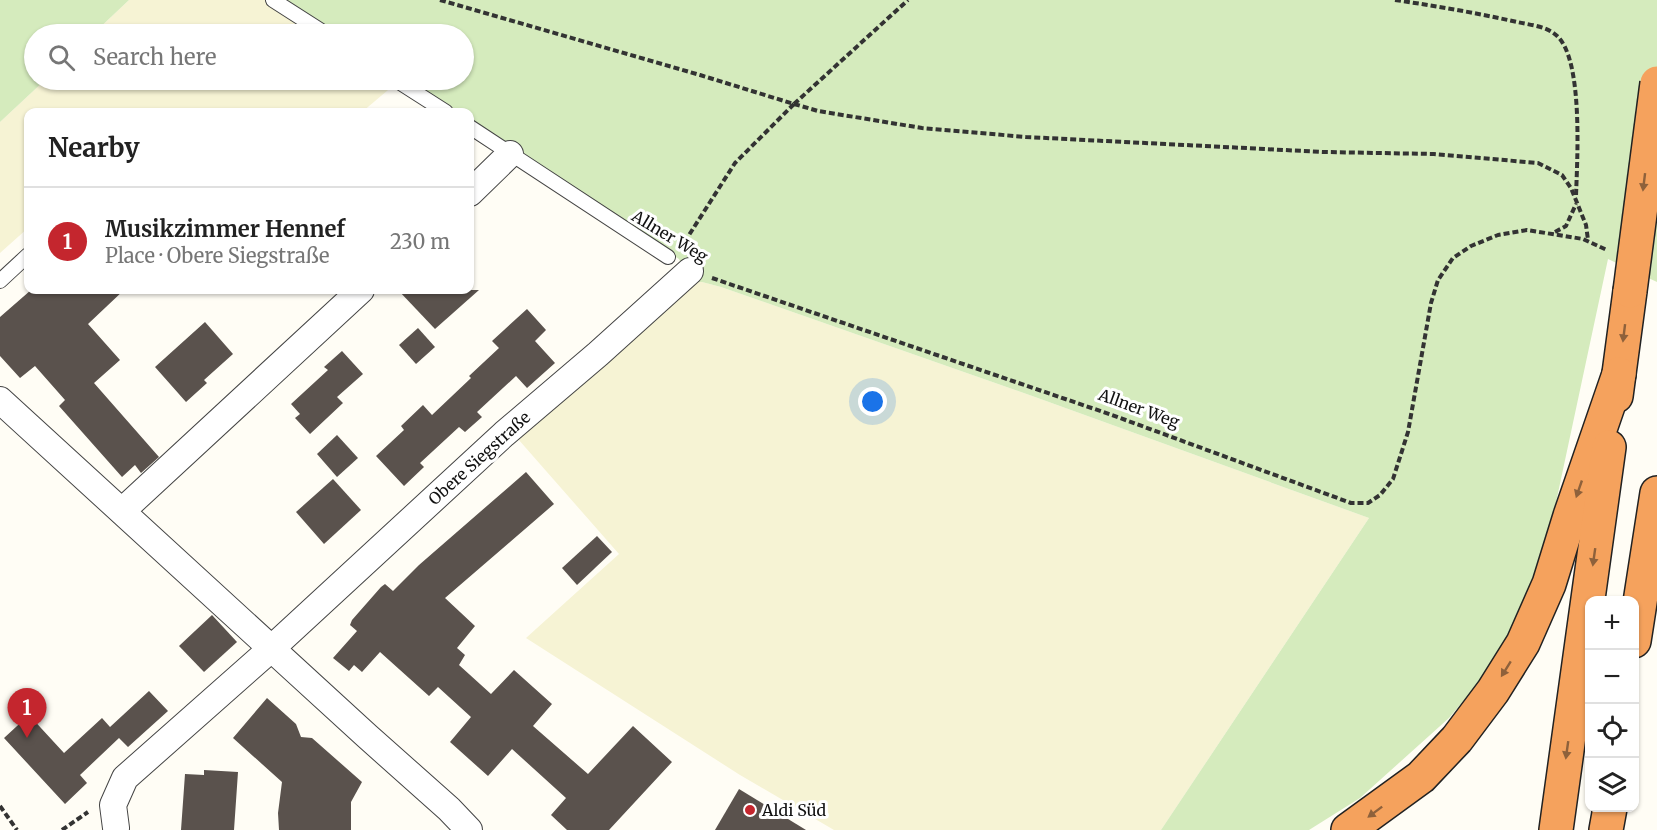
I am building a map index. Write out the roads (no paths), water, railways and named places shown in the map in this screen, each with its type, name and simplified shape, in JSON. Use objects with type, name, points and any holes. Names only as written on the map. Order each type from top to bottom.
[{"type":"highway","points":[[1556,830],[1657,83]]},
{"type":"highway","points":[[1348,830],[1421,777],[1457,739],[1493,691],[1523,643],[1549,584],[1619,374]]},
{"type":"highway","points":[[1639,614],[1657,493]]},
{"type":"highway","points":[[1606,830],[1609,812]]},
{"type":"highway","points":[[1628,812],[1629,830]]},
{"type":"street","points":[[474,189],[510,154]]},
{"type":"street","name":"Obere Siegstraße","points":[[116,828],[113,805],[125,778],[272,648],[504,434],[598,354],[677,262]]},
{"type":"street","points":[[122,511],[357,294]]},
{"type":"street","points":[[0,400],[449,809],[469,830]]},
{"type":"lane","points":[[273,0],[310,24]]},
{"type":"lane","points":[[412,90],[441,108]]},
{"type":"lane","name":"Allner Weg","points":[[474,130],[677,262]]},
{"type":"lane","points":[[0,281],[24,259]]},
{"type":"place","name":"Musikzimmer Hennef","points":[[27,738]]},
{"type":"place","name":"Aldi Süd","points":[[750,810]]}]
